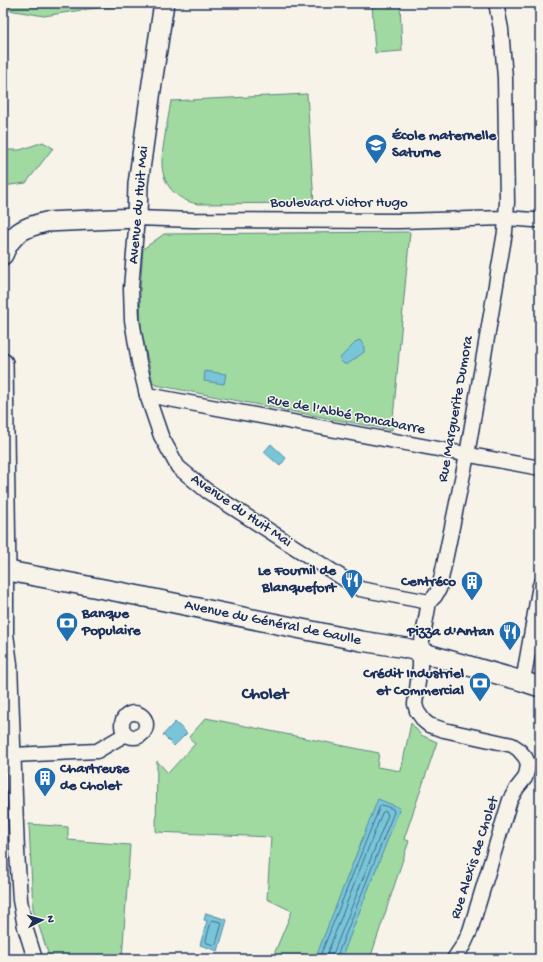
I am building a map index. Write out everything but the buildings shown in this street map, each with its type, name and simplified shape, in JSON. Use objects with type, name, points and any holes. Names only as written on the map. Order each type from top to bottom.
[{"type":"main road","name":"Avenue du Huit Mai","points":[[137,218],[138,184],[164,3]]},
{"type":"main road","points":[[3,254],[10,241],[19,232],[33,225],[46,222],[137,218]]},
{"type":"main road","points":[[3,363],[5,571]]},
{"type":"main road","name":"Avenue du Général de Gaulle","points":[[5,571],[130,594],[361,641],[406,648],[540,687]]},
{"type":"street","name":"Rue Marguerite Dumora","points":[[429,602],[439,589],[466,455],[505,232],[507,202],[504,78],[501,29],[496,3]]},
{"type":"street","name":"Boulevard Victor Hugo","points":[[137,218],[200,220],[399,221],[506,218],[540,220]]},
{"type":"street","name":"Avenue du Huit Mai","points":[[137,218],[131,288],[132,320],[139,362],[147,395],[160,436],[178,467],[206,491],[360,589],[429,602]]},
{"type":"street","name":"Rue de l'Abbé Poncabarre","points":[[147,395],[540,468]]},
{"type":"street","points":[[5,571],[6,634],[10,664],[20,900],[25,927],[35,959]]},
{"type":"street","points":[[522,681],[540,585]]},
{"type":"street","points":[[420,652],[429,602]]},
{"type":"street","name":"Rue Alexis de Cholet","points":[[420,652],[420,667],[415,704],[417,711],[424,721],[429,725],[444,730],[512,745],[522,752],[528,763],[525,778],[510,800],[470,931],[464,944],[454,959]]},
{"type":"street","points":[[13,754],[97,751],[126,734]]},
{"type":"green space","points":[[3,3],[145,3],[145,5],[88,9],[44,16],[3,9]]},
{"type":"green space","points":[[372,3],[400,3],[402,51],[375,53]]},
{"type":"green space","points":[[307,94],[314,203],[198,204],[183,199],[171,189],[167,183],[162,168],[162,157],[171,101]]},
{"type":"green space","points":[[43,142],[53,148],[26,183],[3,186],[3,150],[20,150]]},
{"type":"green space","points":[[410,232],[392,430],[156,385],[153,383],[141,330],[140,291],[143,249],[164,234]]},
{"type":"green space","points":[[206,718],[379,753],[377,767],[401,771],[411,723],[421,735],[437,742],[404,839],[409,841],[370,959],[272,959],[292,911],[267,899],[271,837],[156,832],[157,761],[168,773],[195,744],[189,737]]},
{"type":"green space","points":[[29,824],[68,827],[68,840],[130,845],[122,959],[50,959],[33,909]]},
{"type":"water","points":[[358,340],[361,341],[364,347],[364,352],[348,364],[344,364],[340,358]]},
{"type":"water","points":[[205,371],[226,374],[224,384],[204,381]]},
{"type":"water","points":[[271,444],[286,458],[280,466],[264,452]]},
{"type":"water","points":[[175,722],[187,733],[174,746],[163,735]]},
{"type":"water","points":[[378,799],[400,808],[341,959],[315,959]]},
{"type":"water","points":[[206,913],[227,920],[218,951],[200,945],[207,921],[204,920]]},
{"type":"place","name":"École maternelle Saturne","points":[[376,164]]},
{"type":"place","name":"Le Fournil de Blanquefort","points":[[352,600]]},
{"type":"place","name":"Centréco","points":[[472,602]]},
{"type":"place","name":"Banque Populaire","points":[[67,642]]},
{"type":"place","name":"Pizza d'Antan","points":[[510,652]]},
{"type":"place","name":"Crédit Industriel et Commercial","points":[[480,702]]},
{"type":"place","name":"Chartreuse de Cholet","points":[[45,798]]},
{"type":"district","name":"Cholet","points":[[265,695]]}]
